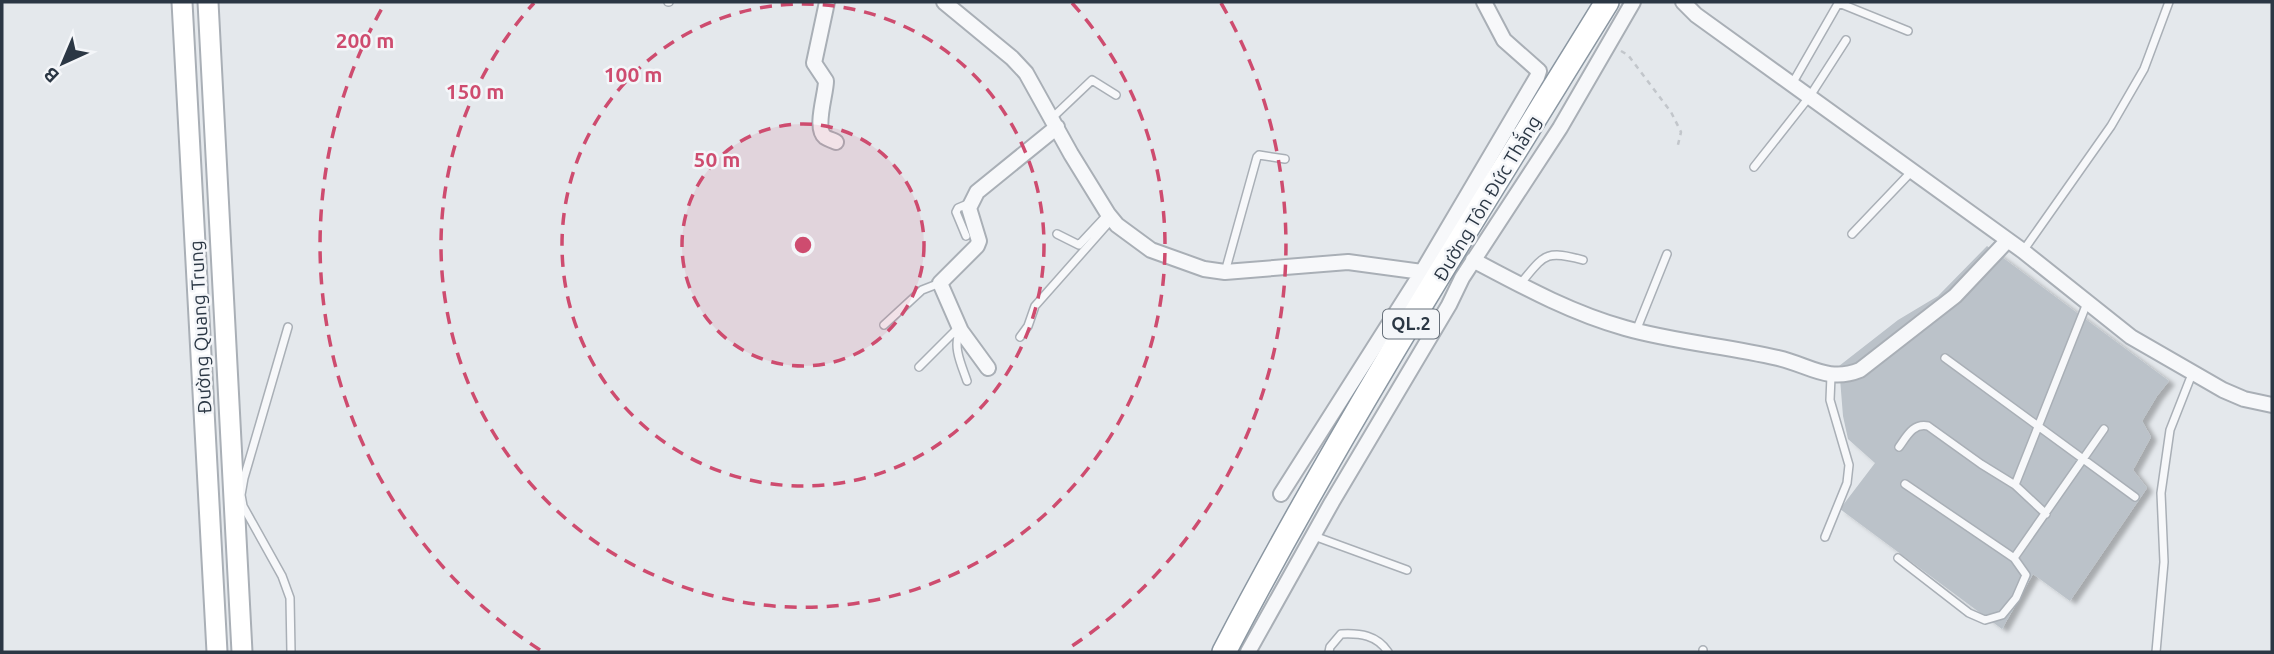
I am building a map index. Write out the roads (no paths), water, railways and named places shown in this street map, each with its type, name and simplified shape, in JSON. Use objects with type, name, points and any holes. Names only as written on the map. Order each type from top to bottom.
[{"type":"highway","name":"Đường Tôn Đức Thắng","points":[[1224,652],[1279,546],[1439,270],[1601,4]]},
{"type":"main road","name":"Đường Quang Trung","points":[[182,2],[217,652]]},
{"type":"main road","name":"Đường Quang Trung","points":[[208,2],[242,652]]},
{"type":"street","points":[[827,2],[814,62],[826,81],[821,132],[836,142]]},
{"type":"street","points":[[944,2],[1012,58],[1026,74],[1110,216],[1135,240],[1151,250],[1204,269],[1225,272],[1348,262],[1439,270],[1473,260],[1560,128],[1633,2]]},
{"type":"street","points":[[1281,494],[1439,270],[1539,71],[1504,40],[1484,2]]},
{"type":"street","points":[[1683,2],[1696,15],[1913,169],[2023,251],[2131,337],[2192,374],[2244,399],[2272,405]]},
{"type":"street","points":[[988,368],[960,329],[940,283],[979,241],[970,203],[977,192],[1055,123]]},
{"type":"street","points":[[1473,260],[1573,311],[1636,331],[1778,358],[1831,376],[1846,376],[1860,370],[1955,296],[2007,241]]},
{"type":"street","points":[[1248,652],[1449,305],[1439,270]]},
{"type":"lane","points":[[1792,84],[1839,2],[1908,31]]},
{"type":"lane","points":[[2023,251],[2111,126],[2144,68],[2169,2]]},
{"type":"lane","points":[[1754,167],[1810,96],[1846,40]]},
{"type":"lane","points":[[1055,123],[1092,80],[1116,96]]},
{"type":"lane","points":[[1225,272],[1257,157],[1259,155],[1285,159]]},
{"type":"lane","points":[[1852,234],[1913,169]]},
{"type":"lane","points":[[966,236],[956,212],[958,208],[970,203]]},
{"type":"lane","points":[[1057,234],[1079,245],[1110,216]]},
{"type":"lane","points":[[1020,337],[1028,326],[1035,306],[1110,216]]},
{"type":"lane","points":[[1519,285],[1542,258],[1559,253],[1583,260]]},
{"type":"lane","points":[[1636,331],[1667,254]]},
{"type":"lane","points":[[884,326],[922,290],[940,283]]},
{"type":"lane","points":[[2015,485],[2088,303]]},
{"type":"lane","points":[[288,327],[241,495],[243,506],[282,576],[290,598],[290,652]]},
{"type":"lane","points":[[919,367],[960,329]]},
{"type":"lane","points":[[960,329],[957,350],[967,381]]},
{"type":"lane","points":[[1945,358],[2135,497]]},
{"type":"lane","points":[[2156,652],[2164,562],[2161,493],[2170,430],[2192,374]]},
{"type":"lane","points":[[1825,537],[1847,484],[1849,464],[1830,400],[1831,376]]},
{"type":"lane","points":[[1899,447],[1915,427],[1920,424],[1928,426],[2015,485],[2046,514]]},
{"type":"lane","points":[[2014,558],[2104,429]]},
{"type":"lane","points":[[1898,558],[1969,613],[1985,620],[2002,615],[2016,598],[2026,575],[2014,558],[1905,484]]},
{"type":"lane","points":[[1313,536],[1407,570]]},
{"type":"lane","points":[[1329,652],[1341,634],[1356,633],[1378,639],[1388,652]]}]
